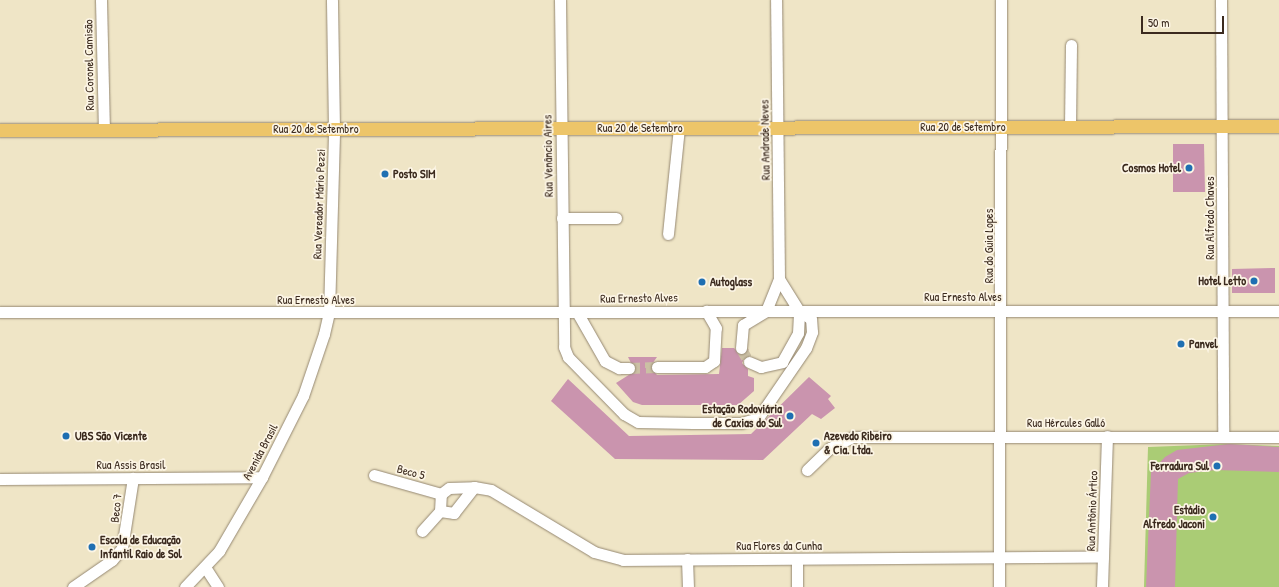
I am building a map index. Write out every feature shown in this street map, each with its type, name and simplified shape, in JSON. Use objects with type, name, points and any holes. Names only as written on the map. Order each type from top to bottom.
[{"type":"main road","name":"Rua 20 de Setembro","points":[[0,130],[1279,126]]},
{"type":"street","name":"Rua Coronel Camisão","points":[[101,0],[104,130]]},
{"type":"street","name":"Rua Vereador Mário Pezzi","points":[[329,313],[334,129],[332,0]]},
{"type":"street","name":"Rua Venâncio Aires","points":[[560,0],[562,311],[564,347],[568,357],[624,414],[638,422],[741,423],[758,418],[806,348],[812,332],[811,319],[799,311]]},
{"type":"street","name":"Rua Andrade Neves","points":[[766,311],[779,279],[776,0]]},
{"type":"street","name":"Rua do Guia Lopes","points":[[999,587],[999,437],[1002,310],[1001,0]]},
{"type":"street","name":"Rua Alfredo Chaves","points":[[1222,0],[1223,436]]},
{"type":"street","points":[[1070,127],[1071,45]]},
{"type":"street","points":[[668,234],[678,128]]},
{"type":"street","points":[[562,218],[616,218]]},
{"type":"street","points":[[749,362],[761,367],[782,362],[798,333],[799,311],[779,279]]},
{"type":"street","name":"Rua Ernesto Alves","points":[[0,312],[329,313],[1002,310],[1279,311]]},
{"type":"street","points":[[657,368],[705,367],[714,361],[716,328],[706,311]]},
{"type":"street","points":[[741,348],[743,326],[766,311]]},
{"type":"street","points":[[577,312],[605,361],[619,368],[629,368]]},
{"type":"street","name":"Avenida Brasil","points":[[185,587],[205,567],[228,537],[262,477],[303,396],[329,313]]},
{"type":"street","name":"Rua Antônio Ártico","points":[[1102,587],[1107,436]]},
{"type":"street","name":"Rua Hércules Galló","points":[[806,470],[830,448],[853,437],[1279,437]]},
{"type":"street","name":"Beco 5","points":[[374,476],[441,494]]},
{"type":"street","name":"Rua Assis Brasil","points":[[0,479],[262,477]]},
{"type":"street","name":"Beco 7","points":[[72,587],[112,560],[122,548],[133,478]]},
{"type":"street","points":[[440,511],[454,513],[474,487]]},
{"type":"street","name":"Rua Flores da Cunha","points":[[441,494],[450,488],[474,487],[490,490],[516,503],[608,558],[797,560],[1103,558]]},
{"type":"street","points":[[422,531],[440,511],[441,494]]},
{"type":"street","points":[[687,559],[688,587]]},
{"type":"street","points":[[797,560],[798,587]]},
{"type":"street","points":[[205,567],[218,587]]},
{"type":"green space","name":"Estádio Alfredo Jaconi","points":[[1226,444],[1279,446],[1279,587],[1144,587],[1148,447]]},
{"type":"building","name":"Cosmos Hotel","points":[[1173,144],[1204,144],[1205,192],[1173,192]]},
{"type":"building","name":"Hotel Letto","points":[[1275,268],[1275,293],[1232,293],[1232,269]]},
{"type":"building","name":"Estação Rodoviária de Caxias do Sul","points":[[722,348],[734,348],[741,355],[749,349],[742,363],[748,369],[748,376],[754,378],[754,391],[738,405],[642,405],[633,402],[616,383],[635,371],[628,357],[657,357],[650,367],[657,375],[719,374]]},
{"type":"building","name":"Estação Rodoviária de Caxias do Sul","points":[[809,377],[831,396],[828,399],[835,408],[821,419],[812,414],[763,460],[615,459],[551,401],[568,379],[629,436],[751,434]]},
{"type":"building","points":[[1229,444],[1279,447],[1279,472],[1216,470],[1189,473],[1178,479],[1175,587],[1146,587],[1151,472],[1165,457],[1177,450]]},
{"type":"tunnel","points":[[741,348],[749,362]]},
{"type":"tunnel","points":[[629,368],[657,367]]},
{"type":"place","name":"Cosmos Hotel","points":[[1189,168]]},
{"type":"place","name":"Posto SIM","points":[[385,174]]},
{"type":"place","name":"Hotel Letto","points":[[1254,281]]},
{"type":"place","name":"Autoglass","points":[[702,282]]},
{"type":"place","name":"Panvel","points":[[1181,344]]},
{"type":"place","name":"Estação Rodoviária de Caxias do Sul","points":[[790,416]]},
{"type":"place","name":"UBS São Vicente","points":[[66,436]]},
{"type":"place","name":"Azevedo Ribeiro & Cia. Ltda.","points":[[816,443]]},
{"type":"place","name":"Ferradura Sul","points":[[1217,466]]},
{"type":"place","name":"Estádio Alfredo Jaconi","points":[[1213,517]]},
{"type":"place","name":"Escola de Educação Infantil Raio de Sol","points":[[92,547]]}]
